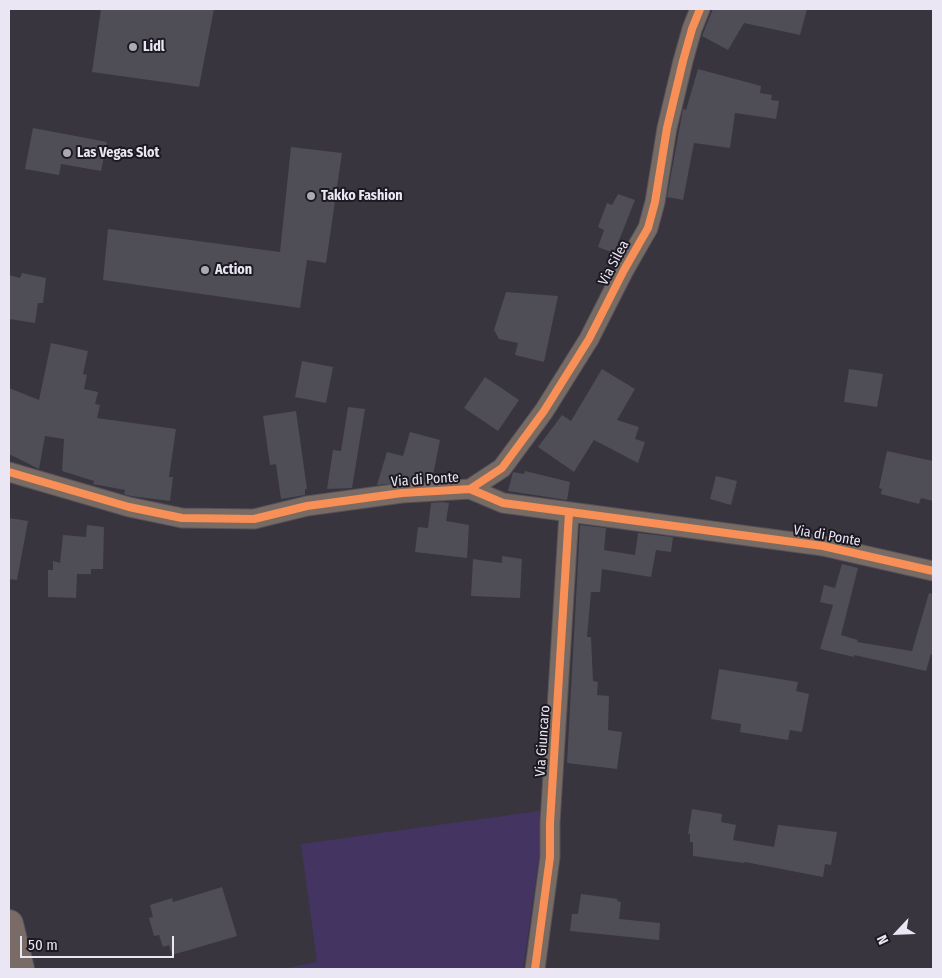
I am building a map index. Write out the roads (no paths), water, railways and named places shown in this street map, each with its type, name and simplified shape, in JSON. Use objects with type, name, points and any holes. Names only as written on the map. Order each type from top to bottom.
[{"type":"main road","points":[[9,924],[20,969]]},
{"type":"street","name":"Via Silea","points":[[470,489],[502,468],[544,411],[589,338],[648,228],[655,202],[668,128],[683,61],[700,9]]},
{"type":"street","name":"Via di Ponte","points":[[9,472],[130,507],[182,518],[254,519],[307,506],[402,493],[470,489],[503,502],[569,513],[823,546],[933,570]]},
{"type":"street","name":"Via Giuncaro","points":[[535,969],[550,857],[550,823],[569,513]]},
{"type":"place","name":"Lidl","points":[[133,47]]},
{"type":"place","name":"Las Vegas Slot","points":[[67,153]]},
{"type":"place","name":"Takko Fashion","points":[[311,196]]},
{"type":"place","name":"Action","points":[[205,270]]}]
